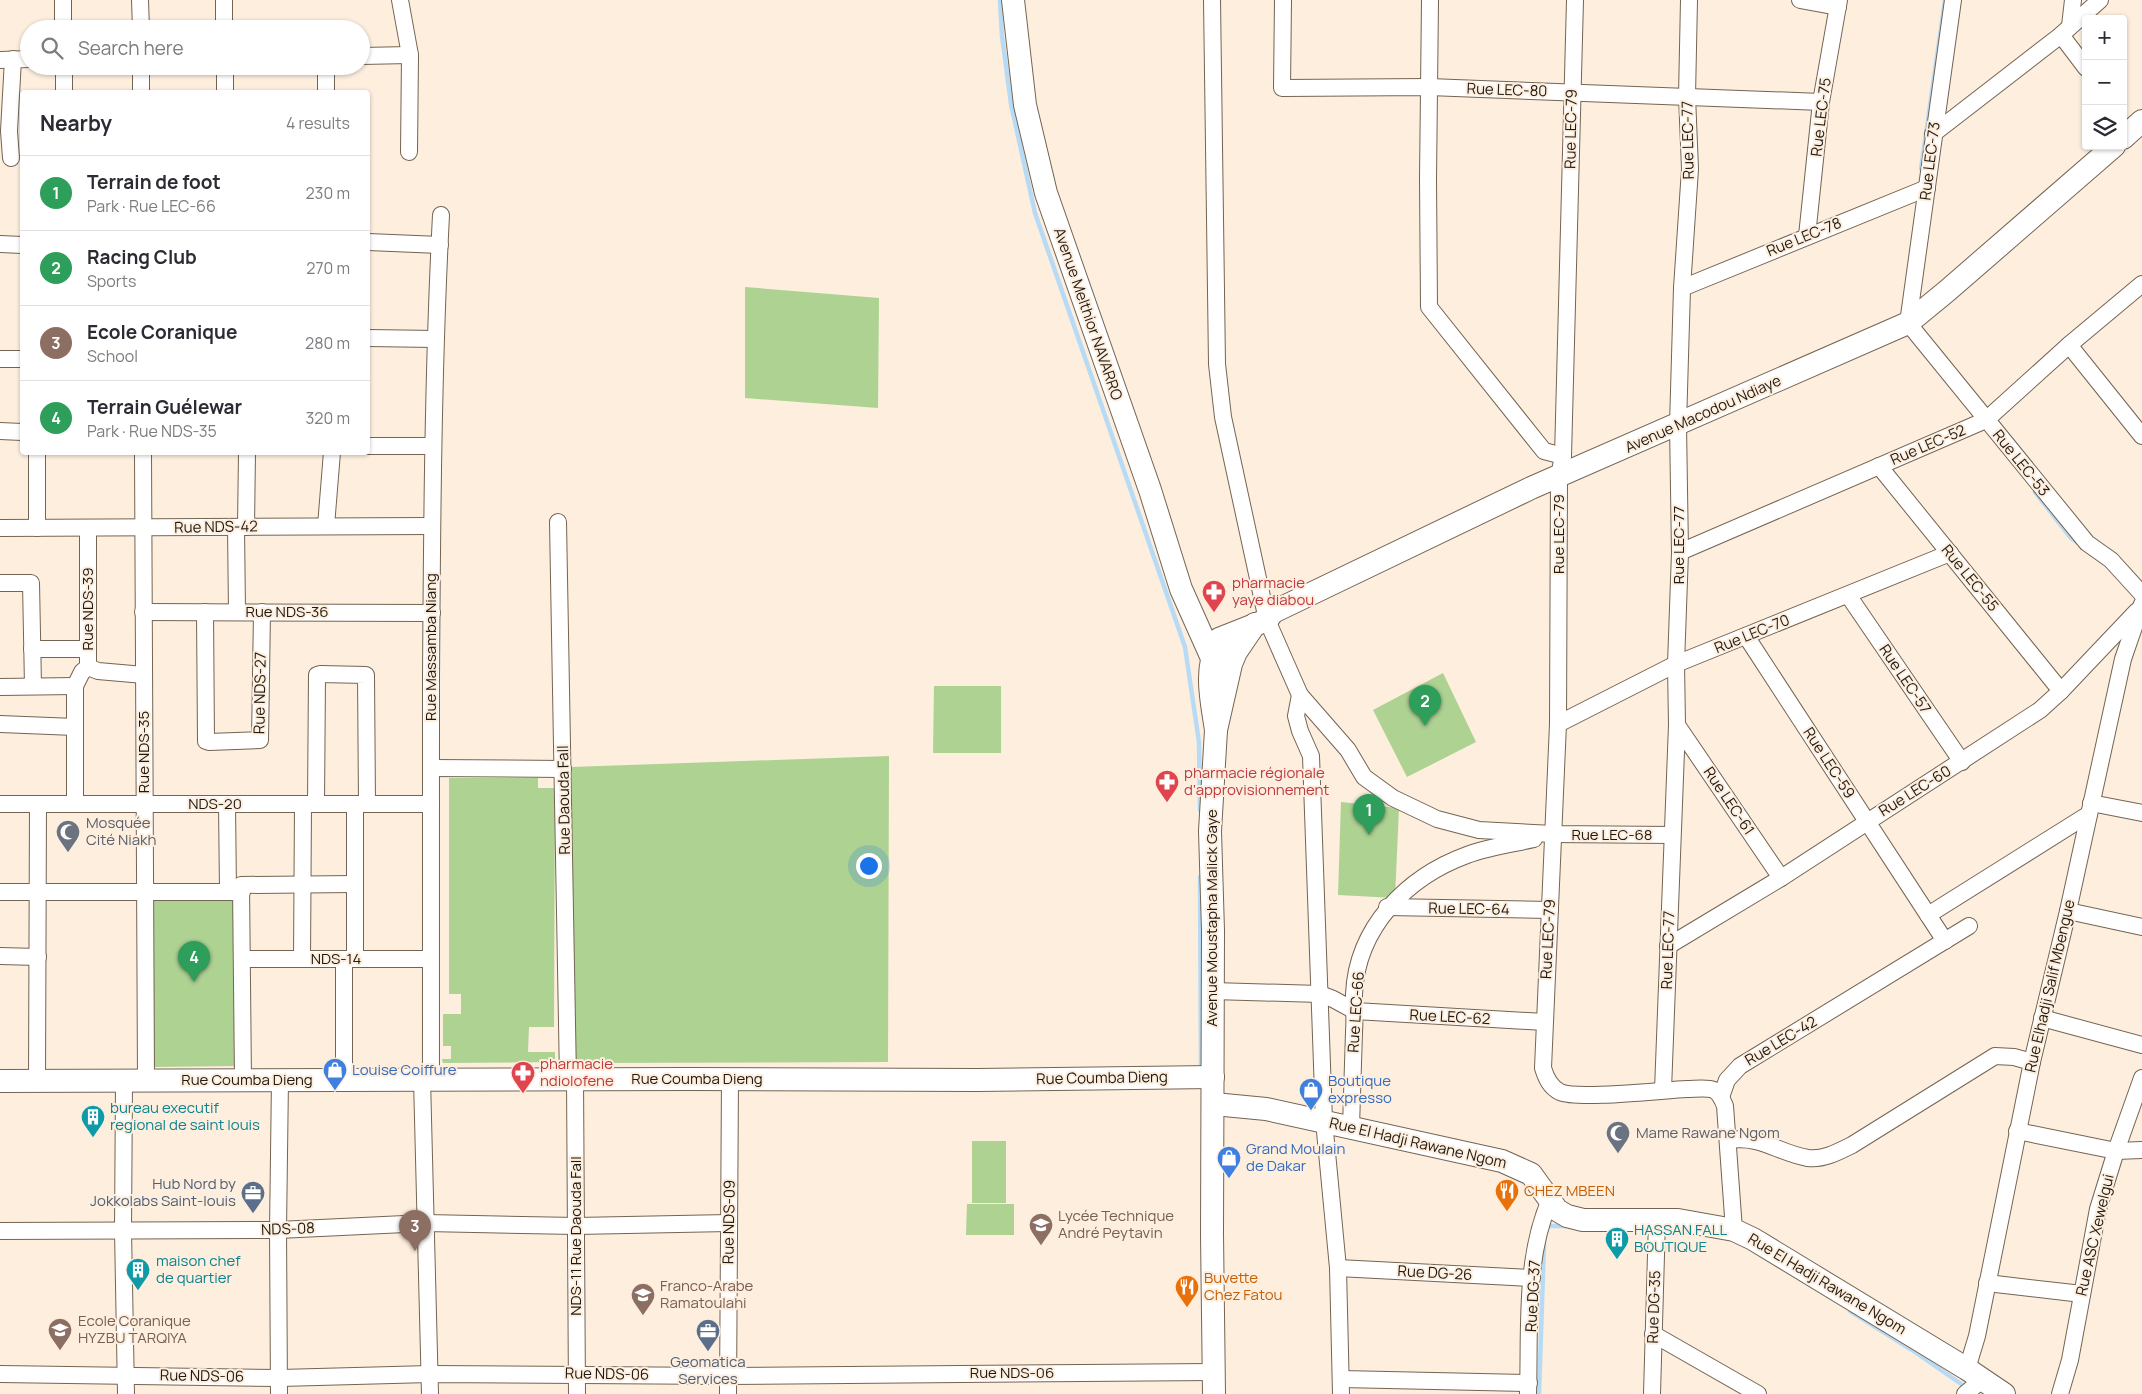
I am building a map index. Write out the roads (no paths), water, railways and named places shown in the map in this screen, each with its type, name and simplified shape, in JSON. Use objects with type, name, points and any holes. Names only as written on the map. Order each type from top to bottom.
[{"type":"street","points":[[62,0],[63,20]]},
{"type":"street","points":[[140,0],[141,20]]},
{"type":"street","points":[[224,0],[224,20]]},
{"type":"street","points":[[400,0],[410,55],[409,152]]},
{"type":"street","name":"Avenue Melthior NAVARRO","points":[[1013,0],[1025,105],[1046,192],[1150,490],[1181,589],[1194,620],[1224,653]]},
{"type":"street","points":[[1212,0],[1217,364],[1228,440],[1261,622],[1300,695],[1348,750],[1364,777],[1393,798],[1437,819],[1460,826],[1479,830],[1553,834]]},
{"type":"street","name":"Rue LEC-80","points":[[1283,0],[1282,88],[1429,87],[1821,102]]},
{"type":"street","points":[[1430,0],[1429,307],[1544,450],[1561,466]]},
{"type":"street","name":"Rue LEC-79","points":[[1575,0],[1561,466],[1558,724],[1543,1068],[1546,1078],[1553,1088],[1562,1093],[1578,1095],[1663,1090]]},
{"type":"street","name":"Rue LEC-77","points":[[1663,1090],[1677,725],[1676,664],[1680,552],[1678,425],[1682,288],[1690,169],[1687,96],[1689,0]]},
{"type":"street","points":[[1800,0],[1838,3]]},
{"type":"street","name":"Rue LEC-73","points":[[1908,323],[1953,0]]},
{"type":"street","points":[[2073,0],[2066,31],[2082,61]]},
{"type":"street","points":[[1933,134],[2066,31],[2100,0]]},
{"type":"street","name":"Rue LEC-75","points":[[1807,236],[1821,102],[1838,3]]},
{"type":"street","points":[[370,56],[410,55]]},
{"type":"street","points":[[11,158],[9,131],[14,59]]},
{"type":"street","points":[[64,75],[64,90]]},
{"type":"street","points":[[141,75],[141,90]]},
{"type":"street","points":[[225,75],[225,90]]},
{"type":"street","points":[[326,75],[326,90]]},
{"type":"street","name":"Avenue Macodou Ndiaye","points":[[1224,653],[1273,612],[1561,466],[1678,425],[1908,323],[2109,150]]},
{"type":"street","name":"Rue LEC-78","points":[[1682,288],[1928,188]]},
{"type":"street","name":"Rue Massamba Niang","points":[[430,1394],[426,1223],[430,959],[432,446],[434,339],[441,215]]},
{"type":"street","points":[[370,242],[440,245]]},
{"type":"street","points":[[0,244],[20,245]]},
{"type":"street","name":"Rue LEC-52","points":[[1680,552],[1986,420],[2068,345],[2142,284]]},
{"type":"street","name":"Rue LEC-53","points":[[1908,323],[2087,543],[2111,560],[2142,602]]},
{"type":"street","points":[[370,338],[434,339]]},
{"type":"street","points":[[2068,345],[2142,436]]},
{"type":"street","points":[[0,358],[20,358]]},
{"type":"street","points":[[0,432],[20,432]]},
{"type":"street","points":[[370,446],[432,446]]},
{"type":"street","points":[[37,455],[37,528]]},
{"type":"street","name":"Rue NDS-35","points":[[126,1394],[124,1230],[135,1081],[145,892],[143,455]]},
{"type":"street","points":[[237,612],[247,455]]},
{"type":"street","points":[[326,526],[332,455]]},
{"type":"street","name":"Rue LEC-55","points":[[1879,466],[2061,691]]},
{"type":"street","name":"Rue Daouda Fall","points":[[558,522],[572,1079]]},
{"type":"street","name":"Rue NDS-42","points":[[0,528],[432,526]]},
{"type":"street","name":"Rue NDS-39","points":[[75,686],[82,672],[88,667],[88,528]]},
{"type":"street","name":"Rue LEC-70","points":[[1558,724],[1676,664],[1950,553]]},
{"type":"street","points":[[0,583],[31,583],[34,686]]},
{"type":"street","name":"Rue LEC-57","points":[[1848,595],[1962,762]]},
{"type":"street","name":"Rue LEC-60","points":[[1668,946],[1781,878],[2040,710],[2061,691],[2142,602]]},
{"type":"street","name":"Rue Elhadji Salif Mbengue","points":[[1972,1381],[1977,1336],[2032,1062],[2068,911],[2123,659],[2142,602]]},
{"type":"street","name":"Rue NDS-36","points":[[143,612],[432,613]]},
{"type":"street","name":"Rue NDS-27","points":[[205,612],[206,741],[209,742],[260,740],[262,612]]},
{"type":"street","name":"Rue LEC-59","points":[[1746,636],[1945,941]]},
{"type":"street","points":[[32,649],[88,649]]},
{"type":"street","name":"Avenue Moustapha Malick Gaye","points":[[1214,1394],[1212,1234],[1214,1104],[1210,831],[1216,730],[1224,653]]},
{"type":"street","points":[[88,667],[98,671],[144,676]]},
{"type":"street","points":[[302,959],[302,884],[310,804],[318,675],[366,676],[361,804],[349,959],[344,1080]]},
{"type":"street","points":[[0,687],[75,686],[75,804]]},
{"type":"street","points":[[1300,695],[1296,716],[1300,731],[1311,756],[1324,1121],[1338,1268],[1341,1387],[1528,1388]]},
{"type":"street","points":[[0,724],[75,726]]},
{"type":"street","name":"Rue LEC-61","points":[[1677,725],[1781,878]]},
{"type":"street","points":[[431,768],[563,769]]},
{"type":"street","name":"NDS-20","points":[[0,804],[431,804]]},
{"type":"street","points":[[37,1081],[38,804]]},
{"type":"street","points":[[227,804],[242,959],[243,1080]]},
{"type":"street","points":[[1928,915],[2090,808],[2142,813]]},
{"type":"street","name":"Rue LEC-68","points":[[1553,834],[1672,835]]},
{"type":"street","name":"Rue LEC-66","points":[[1351,1128],[1354,993],[1361,957],[1376,924],[1388,907],[1418,880],[1468,854],[1553,834]]},
{"type":"street","points":[[0,892],[235,892],[242,885],[355,884]]},
{"type":"street","name":"Rue LEC-64","points":[[1388,907],[1550,910]]},
{"type":"street","points":[[2068,911],[2142,928]]},
{"type":"street","name":"Rue LEC-42","points":[[1721,1097],[1728,1080],[1740,1066],[1969,926]]},
{"type":"street","points":[[0,956],[38,957]]},
{"type":"street","name":"NDS-14","points":[[242,959],[430,959]]},
{"type":"street","points":[[1213,991],[1320,994],[1332,998],[1355,1011]]},
{"type":"street","name":"Rue LEC-62","points":[[1355,1011],[1544,1022]]},
{"type":"street","points":[[2042,1018],[2142,1045]]},
{"type":"street","points":[[1728,1140],[1751,1139],[1809,1158],[1830,1156],[1852,1145],[1995,1056],[2032,1062]]},
{"type":"street","name":"Rue Coumba Dieng","points":[[0,1081],[427,1079],[977,1080],[1213,1077]]},
{"type":"street","name":"Rue ASC Xewelgui","points":[[2060,1394],[2070,1360],[2098,1210],[2116,1151],[2142,1078]]},
{"type":"street","name":"NDS-11 Rue Daouda Fall","points":[[572,1079],[576,1226],[577,1394]]},
{"type":"street","name":"Rue NDS-09","points":[[728,1394],[730,1079]]},
{"type":"street","points":[[279,1386],[278,1230],[280,1080]]},
{"type":"street","points":[[1663,1090],[1704,1088],[1715,1090],[1721,1097],[1725,1106],[1734,1230]]},
{"type":"street","name":"Rue El Hadji Rawane Ngom","points":[[1214,1104],[1258,1108],[1324,1121],[1502,1161],[1531,1174],[1557,1210],[1567,1216],[1583,1220],[1687,1221],[1734,1230],[1753,1239],[1972,1381],[2004,1394]]},
{"type":"street","points":[[2017,1131],[2116,1151],[2142,1150]]},
{"type":"street","name":"Rue DG-37","points":[[1528,1388],[1532,1278],[1540,1222],[1550,1200]]},
{"type":"street","name":"Rue DG-35","points":[[1652,1394],[1657,1220]]},
{"type":"street","name":"NDS-08","points":[[0,1231],[278,1230],[426,1223],[576,1226],[729,1223]]},
{"type":"street","name":"Rue DG-26","points":[[1338,1268],[1532,1278]]},
{"type":"street","points":[[1987,1283],[2082,1294]]},
{"type":"street","points":[[1654,1334],[1758,1394]]},
{"type":"street","name":"Rue NDS-06","points":[[0,1374],[126,1374],[279,1386],[430,1374],[728,1376],[1213,1372]]},
{"type":"waterway","points":[[1000,0],[1002,36],[1011,104],[1035,213],[1185,647],[1199,742],[1200,810]]},
{"type":"waterway","points":[[1921,169],[1945,0]]},
{"type":"waterway","points":[[2035,492],[2071,538],[2078,543]]},
{"type":"waterway","points":[[1200,877],[1201,1070]]},
{"type":"waterway","points":[[1545,1226],[1567,1226]]},
{"type":"waterway","points":[[1539,1394],[1544,1244]]},
{"type":"waterway","points":[[1850,1311],[1912,1350],[1967,1388]]},
{"type":"place","name":"pharmacie yaye diabou","points":[[1214,613]]},
{"type":"place","name":"Racing Club","points":[[1425,726]]},
{"type":"place","name":"pharmacie régionale d'approvisionnement","points":[[1167,803]]},
{"type":"place","name":"Terrain de foot","points":[[1369,835]]},
{"type":"place","name":"Mosquée Cité Niakh","points":[[68,853]]},
{"type":"place","name":"Terrain Guélewar","points":[[194,982]]},
{"type":"place","name":"Louise Coiffure","points":[[335,1091]]},
{"type":"place","name":"pharmacie ndiolofene","points":[[523,1094]]},
{"type":"place","name":"Boutique expresso","points":[[1311,1111]]},
{"type":"place","name":"bureau executif regional de saint louis","points":[[93,1138]]},
{"type":"place","name":"Mame Rawane Ngom","points":[[1618,1154]]},
{"type":"place","name":"Grand Moulain de Dakar","points":[[1229,1179]]},
{"type":"place","name":"CHEZ MBEEN","points":[[1507,1212]]},
{"type":"place","name":"Hub Nord by Jokkolabs Saint-louis","points":[[253,1214]]},
{"type":"place","name":"Lycée Technique André Peytavin","points":[[1041,1246]]},
{"type":"place","name":"Ecole Coranique","points":[[415,1251]]},
{"type":"place","name":"HASSAN FALL BOUTIQUE","points":[[1617,1260]]},
{"type":"place","name":"maison chef de quartier","points":[[138,1291]]},
{"type":"place","name":"Buvette Chez Fatou","points":[[1187,1308]]},
{"type":"place","name":"Franco-Arabe Ramatoulahi","points":[[643,1316]]},
{"type":"place","name":"Ecole Coranique HYZBU TARQIYA","points":[[60,1351]]},
{"type":"place","name":"Geomatica Services","points":[[708,1352]]}]
